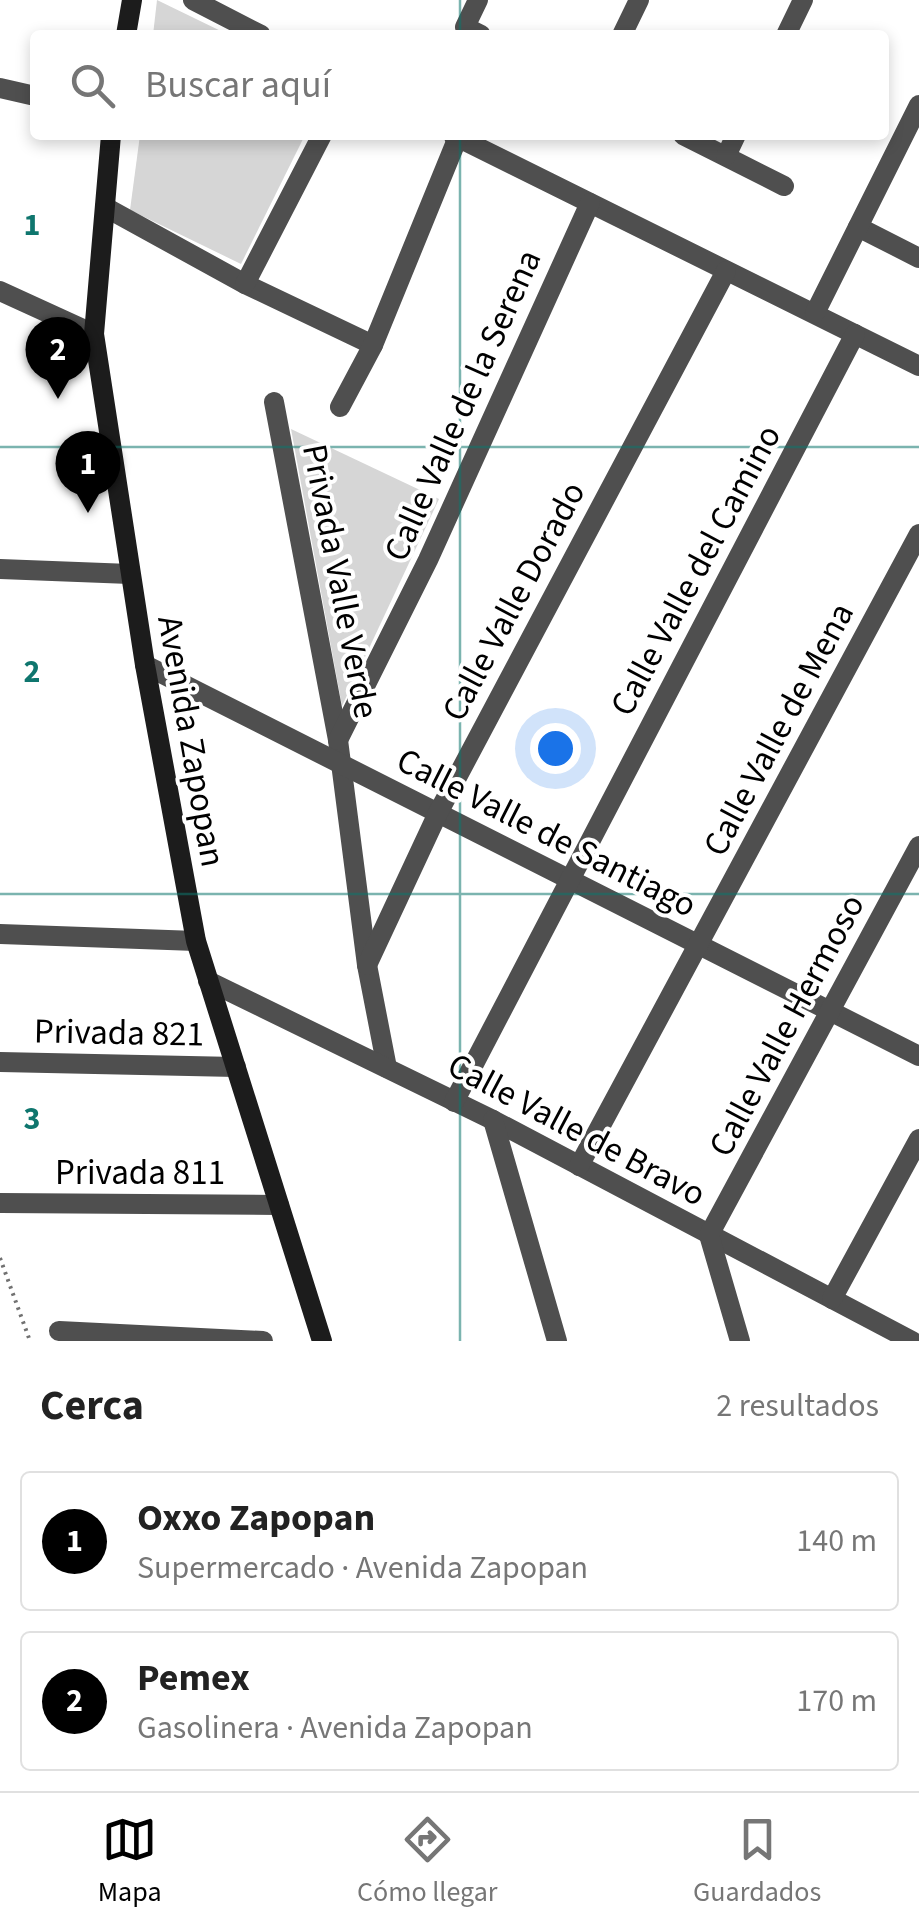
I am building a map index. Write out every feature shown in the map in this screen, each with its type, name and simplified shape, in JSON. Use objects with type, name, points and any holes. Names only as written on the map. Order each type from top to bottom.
[{"type":"main road","points":[[127,30],[132,0]]},
{"type":"main road","name":"Avenida Zapopan","points":[[111,140],[94,334],[145,665],[196,941],[322,1341]]},
{"type":"street","points":[[193,0],[251,30]]},
{"type":"street","points":[[470,30],[478,0]]},
{"type":"street","points":[[624,30],[639,0]]},
{"type":"street","points":[[788,30],[803,0]]},
{"type":"street","points":[[0,88],[30,95]]},
{"type":"street","points":[[815,313],[919,105]]},
{"type":"street","points":[[245,284],[319,140]]},
{"type":"street","points":[[340,407],[373,345],[454,140]]},
{"type":"street","points":[[464,140],[919,366]]},
{"type":"street","points":[[693,140],[784,186]]},
{"type":"street","points":[[726,156],[734,140]]},
{"type":"street","name":"Calle Valle de la Serena","points":[[338,751],[590,203]]},
{"type":"street","points":[[105,207],[245,284],[373,345]]},
{"type":"street","points":[[858,227],[919,258]]},
{"type":"street","name":"Calle Valle Dorado","points":[[367,965],[438,813],[726,271]]},
{"type":"street","points":[[0,291],[94,334]]},
{"type":"street","name":"Calle Valle del Camino","points":[[454,1102],[855,334]]},
{"type":"street","name":"Privada Valle Verde","points":[[274,402],[338,751],[367,965],[388,1068]]},
{"type":"street","name":"Calle Valle de Mena","points":[[578,1166],[919,534]]},
{"type":"street","points":[[0,569],[130,574]]},
{"type":"street","name":"Calle Valle de Santiago","points":[[145,665],[338,751],[438,813],[919,1056]]},
{"type":"street","name":"Calle Valle Hermoso","points":[[709,1235],[919,846]]},
{"type":"street","points":[[0,934],[196,941]]},
{"type":"street","name":"Calle Valle de Bravo","points":[[208,982],[493,1120],[912,1341]]},
{"type":"street","name":"Privada 821","points":[[0,1062],[236,1067]]},
{"type":"street","points":[[493,1120],[558,1341]]},
{"type":"street","points":[[832,1299],[919,1139]]},
{"type":"street","name":"Privada 811","points":[[0,1203],[278,1205]]},
{"type":"street","points":[[709,1235],[740,1341]]},
{"type":"street","points":[[58,1332],[263,1341]]},
{"type":"path","points":[[0,1258],[30,1341]]},
{"type":"shaded area","points":[[157,0],[219,30],[154,30]]},
{"type":"shaded area","points":[[139,140],[303,140],[241,264],[130,210]]},
{"type":"shaded area","points":[[291,429],[439,499],[342,706]]},
{"type":"place","name":"Pemex","points":[[58,399]]},
{"type":"place","name":"Oxxo Zapopan","points":[[88,513]]}]
